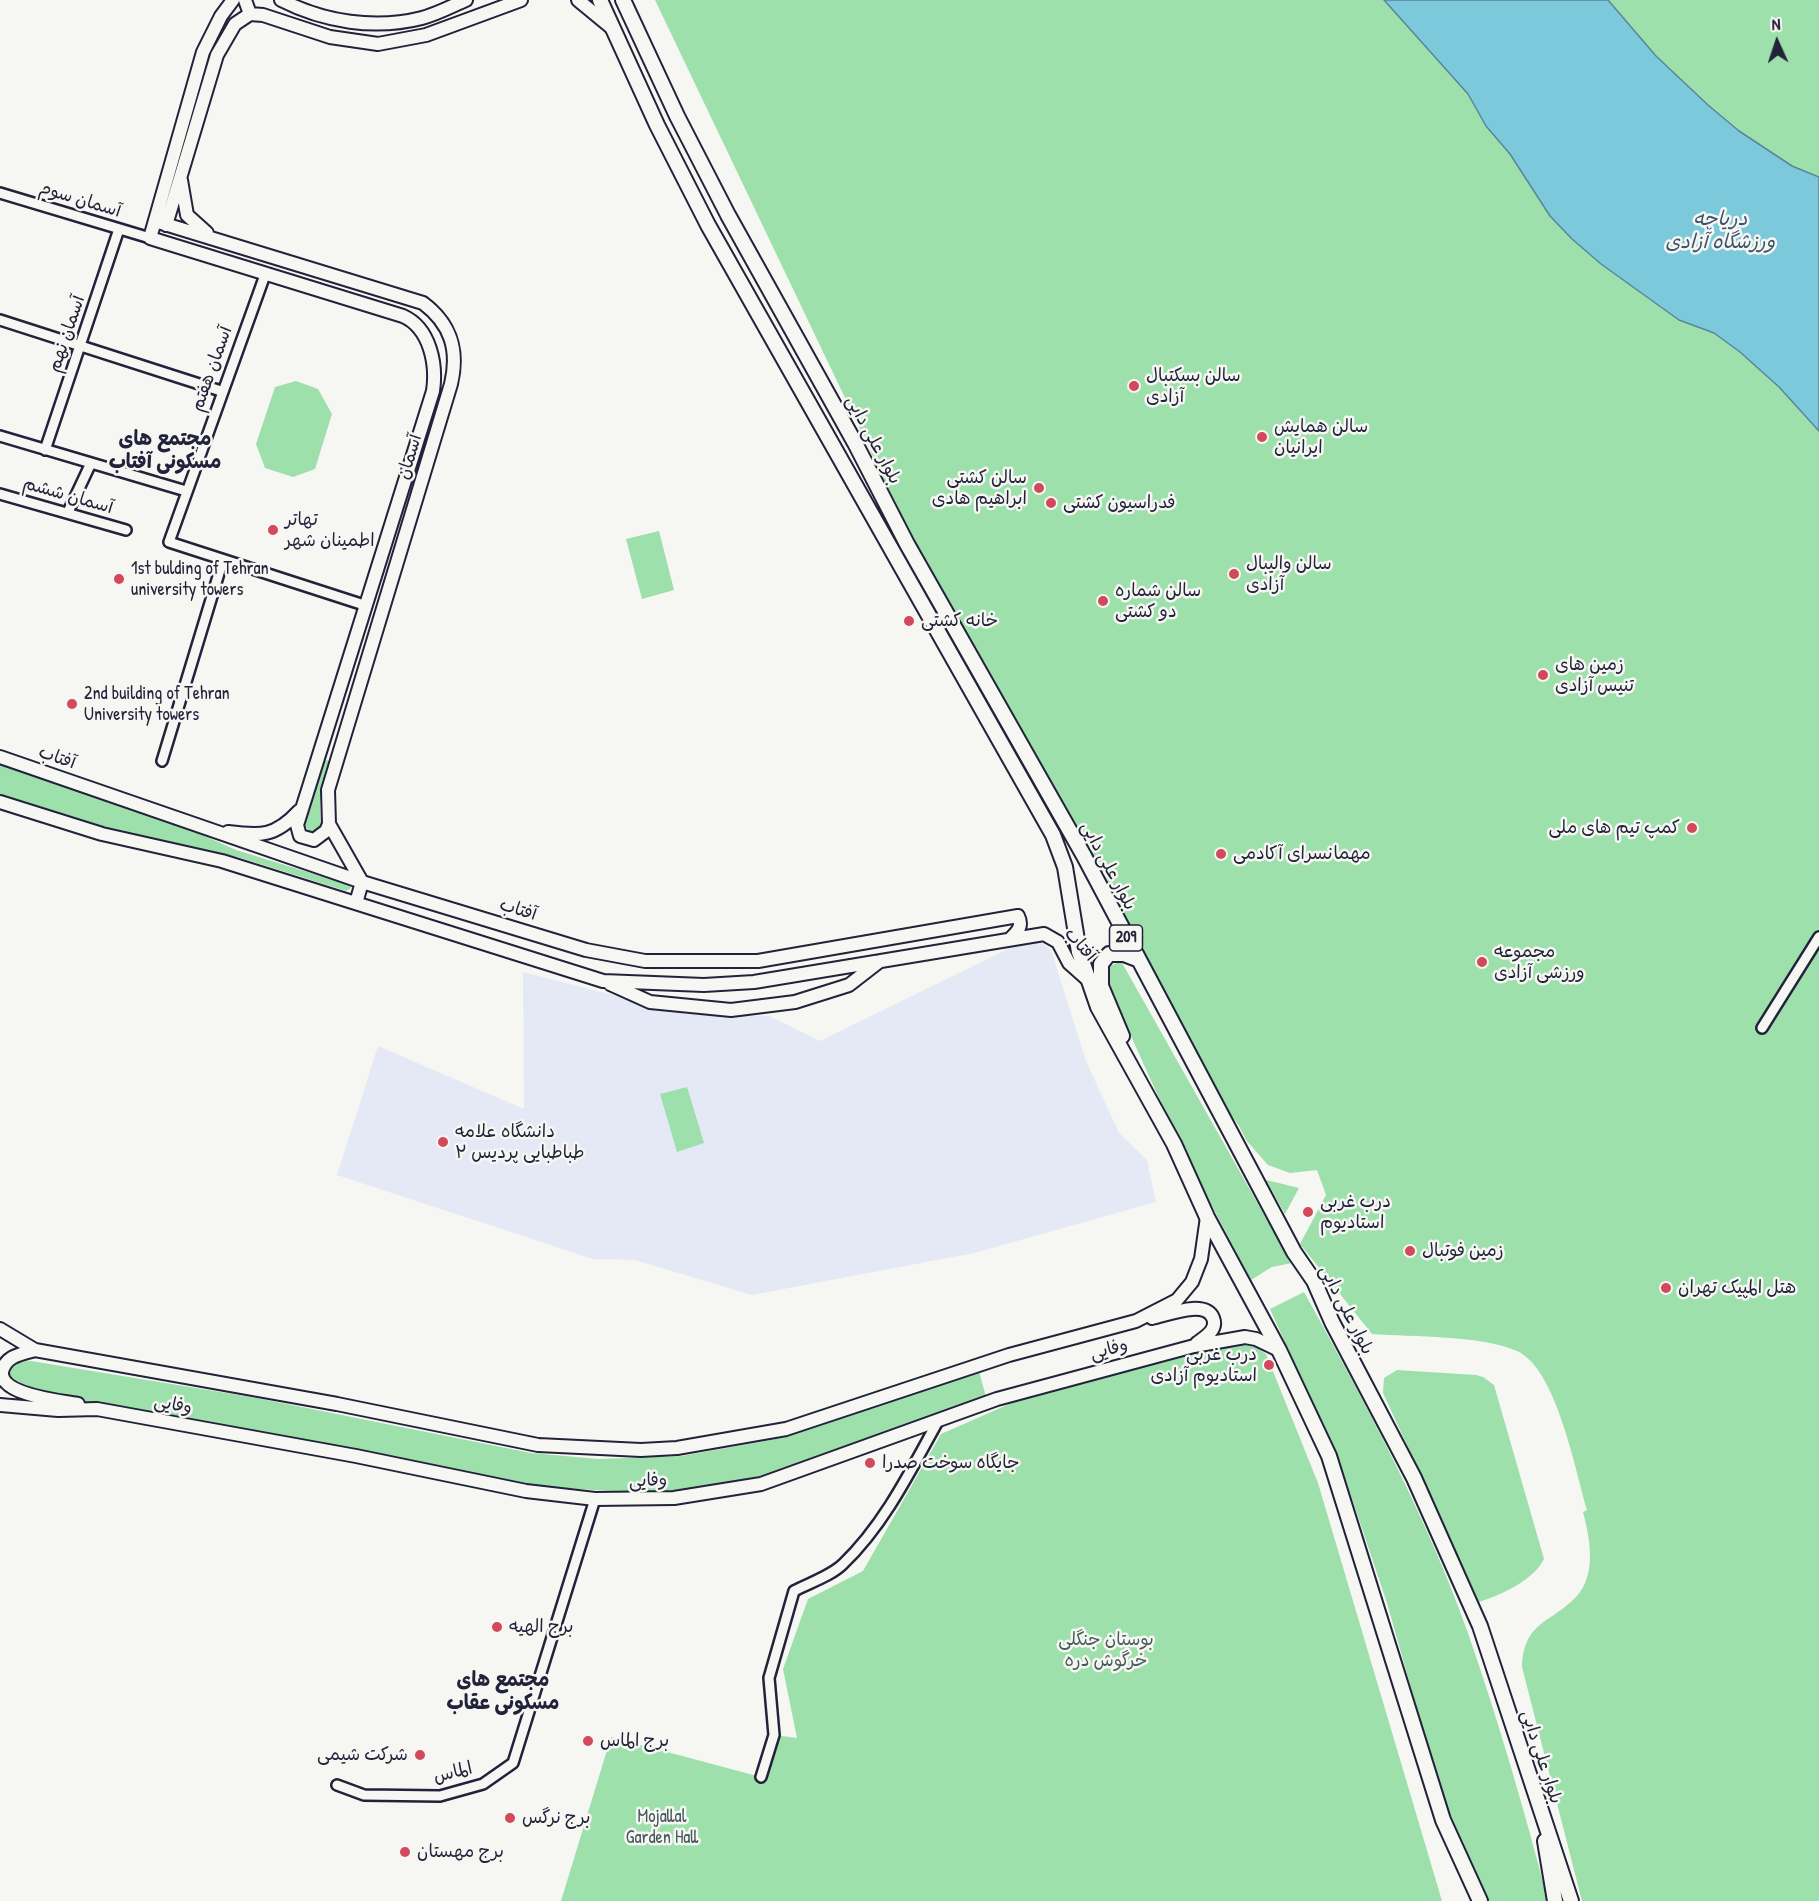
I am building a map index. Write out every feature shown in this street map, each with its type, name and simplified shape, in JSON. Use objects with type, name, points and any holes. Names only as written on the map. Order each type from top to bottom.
[{"type":"main road","name":"بلوار علی دایی","points":[[600,0],[657,125],[708,225],[1053,836],[1065,867],[1079,952],[1098,1007],[1174,1144],[1207,1217],[1279,1350],[1329,1456],[1443,1820],[1480,1901]]},
{"type":"main road","name":"بلوار علی دایی","points":[[623,0],[677,116],[728,215],[913,554],[1084,856],[1294,1252],[1314,1281],[1332,1322],[1414,1478],[1480,1626],[1541,1817],[1559,1861],[1570,1901]]},
{"type":"main road","points":[[1137,959],[1124,954],[1109,954],[1101,964],[1099,973],[1137,1078]]},
{"type":"main road","points":[[1541,1817],[1555,1901]]},
{"type":"street","points":[[160,223],[203,52],[220,16],[233,0]]},
{"type":"street","points":[[245,0],[250,14]]},
{"type":"street","points":[[281,0],[337,20],[381,24],[423,18],[466,0]]},
{"type":"street","points":[[150,238],[160,223],[180,177],[217,55],[235,24],[250,14],[263,15],[330,37],[378,44],[426,35],[521,0]]},
{"type":"street","points":[[578,0],[614,30]]},
{"type":"street","points":[[180,177],[187,216],[195,225],[218,241]]},
{"type":"street","name":"آسمان سوم","points":[[0,193],[150,238]]},
{"type":"street","name":"آسمان","points":[[160,223],[423,303],[441,319],[454,344],[456,357],[451,384],[332,772],[326,802],[329,824],[362,882]]},
{"type":"street","name":"آسمان نهم","points":[[45,450],[120,229]]},
{"type":"street","name":"آسمان","points":[[150,238],[412,320],[423,333],[433,357],[433,391],[299,810]]},
{"type":"street","name":"آسمان هفتم","points":[[223,560],[169,543],[221,391],[265,275]]},
{"type":"street","points":[[0,320],[221,391]]},
{"type":"street","points":[[0,436],[186,491]]},
{"type":"street","points":[[68,512],[91,463]]},
{"type":"street","name":"آسمان ششم","points":[[0,494],[126,530]]},
{"type":"street","points":[[162,761],[223,560],[364,605]]},
{"type":"street","name":"آفتاب","points":[[0,757],[362,882],[586,950],[645,961],[758,961],[1018,916],[1021,922],[1019,930],[1011,938]]},
{"type":"street","name":"آفتاب","points":[[2,801],[102,834],[222,861],[601,980],[704,985],[754,982],[1044,934],[1058,942],[1069,963],[1087,979]]},
{"type":"street","points":[[299,810],[297,825],[304,838],[314,840],[320,837],[329,824]]},
{"type":"street","points":[[207,829],[252,835],[270,833],[287,824],[299,810]]},
{"type":"street","points":[[356,903],[362,882]]},
{"type":"street","points":[[1762,1028],[1819,938]]},
{"type":"street","points":[[601,980],[650,1002],[731,1010],[795,1002],[849,985],[883,959]]},
{"type":"street","name":"وفایی","points":[[0,1329],[34,1350],[337,1404],[538,1445],[641,1450],[698,1445],[786,1429],[1009,1355],[1136,1321],[1177,1300],[1192,1282],[1201,1259],[1207,1217]]},
{"type":"street","points":[[1136,1321],[1192,1309],[1205,1309],[1212,1314],[1213,1330],[1194,1346]]},
{"type":"street","name":"وفایی","points":[[0,1405],[58,1410],[97,1408],[356,1456],[526,1491],[595,1499],[674,1498],[761,1484],[1032,1388],[1194,1346],[1245,1337],[1256,1339],[1279,1350]]},
{"type":"street","points":[[34,1350],[10,1358],[3,1366],[2,1376],[7,1385],[17,1391],[97,1408]]},
{"type":"street","points":[[761,1777],[774,1735],[769,1678],[794,1591],[842,1566],[871,1532],[907,1478],[938,1421]]},
{"type":"street","name":"الماس","points":[[337,1785],[364,1796],[440,1796],[483,1784],[513,1764],[595,1499]]},
{"type":"shaded area","points":[[1040,940],[1051,950],[1086,1061],[1119,1133],[1147,1160],[1156,1202],[974,1253],[752,1295],[635,1260],[593,1259],[337,1175],[378,1046],[524,1109],[523,972],[687,1014],[769,1016],[820,1041],[1018,944]]},
{"type":"green space","name":"مجموعه ورزشی آزادی","points":[[655,0],[1819,0],[1819,1901],[1582,1901],[1522,1667],[1524,1652],[1533,1632],[1566,1606],[1583,1588],[1590,1556],[1583,1512],[1587,1510],[1570,1446],[1543,1377],[1531,1361],[1517,1351],[1502,1346],[1466,1339],[1372,1334],[1300,1244],[1326,1195],[1317,1170],[1290,1173],[1268,1165],[1246,1140],[1239,1126],[1204,1078],[1043,772],[910,534]]},
{"type":"green space","points":[[296,381],[318,389],[332,414],[315,469],[293,477],[265,468],[256,444],[275,387]]},
{"type":"green space","points":[[659,531],[674,590],[642,599],[626,539]]},
{"type":"green space","points":[[325,760],[330,761],[320,802],[321,828],[311,833],[303,824]]},
{"type":"green space","points":[[0,761],[147,810],[236,850],[350,885],[351,888],[346,891],[238,857],[120,835],[5,797],[0,795]]},
{"type":"green space","points":[[1121,961],[1292,1263],[1272,1267],[1251,1280],[1181,1147],[1108,985],[1106,968]]},
{"type":"green space","points":[[687,1087],[704,1143],[677,1152],[660,1094]]},
{"type":"green space","points":[[1266,1180],[1299,1188],[1285,1214]]},
{"type":"green space","points":[[1304,1292],[1394,1461],[1452,1591],[1501,1735],[1548,1901],[1487,1901],[1464,1854],[1437,1780],[1387,1603],[1342,1469],[1270,1309]]},
{"type":"green space","name":"بوستان جنگلی خرگوش دره","points":[[1228,1345],[1252,1345],[1266,1354],[1318,1483],[1442,1901],[561,1901],[611,1737],[761,1777],[774,1735],[797,1738],[783,1669],[808,1599],[863,1571],[941,1434],[1032,1394]]},
{"type":"green space","points":[[31,1361],[257,1398],[531,1453],[598,1459],[682,1456],[770,1440],[979,1371],[986,1397],[771,1474],[686,1490],[627,1492],[529,1486],[52,1397],[19,1388],[8,1376],[10,1366],[15,1362]]},
{"type":"green space","points":[[1397,1370],[1476,1375],[1494,1385],[1544,1559],[1533,1574],[1507,1591],[1479,1602],[1383,1393],[1384,1378]]},
{"type":"water","name":"دریاچه ورزشگاه آزادی","points":[[1384,0],[1608,0],[1656,56],[1708,105],[1739,131],[1792,166],[1819,177],[1819,431],[1779,387],[1740,352],[1714,333],[1679,320],[1601,264],[1572,239],[1550,216],[1510,154],[1486,126],[1468,94]]},
{"type":"place","name":"سالن بسکتبال آزادی","points":[[1134,386]]},
{"type":"place","name":"سالن همایش ایرانیان","points":[[1262,437]]},
{"type":"place","name":"سالن کشتی ابراهیم هادی","points":[[1039,488]]},
{"type":"place","name":"فدراسیون کشتی","points":[[1051,503]]},
{"type":"place","name":"تهاتر اطمینان شهر","points":[[273,530]]},
{"type":"place","name":"سالن والیبال آزادی","points":[[1234,574]]},
{"type":"place","name":"1st bulding of Tehran university towers","points":[[119,579]]},
{"type":"place","name":"سالن شماره دو کشتی","points":[[1103,601]]},
{"type":"place","name":"خانه کشتی","points":[[909,621]]},
{"type":"place","name":"زمین های تنیس آزادی","points":[[1543,675]]},
{"type":"place","name":"2nd building of Tehran University towers","points":[[72,704]]},
{"type":"place","name":"کمپ تیم های ملی","points":[[1692,828]]},
{"type":"place","name":"مهمانسرای آکادمی","points":[[1221,854]]},
{"type":"place","name":"مجموعه ورزشی آزادی","points":[[1482,962]]},
{"type":"place","name":"دانشگاه علامه طباطبایی پردیس ۲","points":[[443,1142]]},
{"type":"place","name":"درب غربی استادیوم","points":[[1308,1212]]},
{"type":"place","name":"زمین فوتبال","points":[[1410,1251]]},
{"type":"place","name":"هتل المپیک تهران","points":[[1666,1288]]},
{"type":"place","name":"درب غربی استادیوم آزادی","points":[[1269,1365]]},
{"type":"place","name":"جایگاه سوخت صدرا","points":[[870,1463]]},
{"type":"place","name":"برج الهیه","points":[[497,1627]]},
{"type":"place","name":"برج الماس","points":[[588,1741]]},
{"type":"place","name":"شرکت شیمی","points":[[420,1755]]},
{"type":"place","name":"برج نرگس","points":[[510,1818]]},
{"type":"place","name":"برج مهستان","points":[[405,1852]]},
{"type":"district","name":"مجتمع های مسکونی آفتاب","points":[[165,452]]},
{"type":"district","name":"مجتمع های مسکونی عقاب","points":[[503,1692]]},
{"type":"park label","name":"Mojallal Garden Hall","points":[[662,1827]]}]
